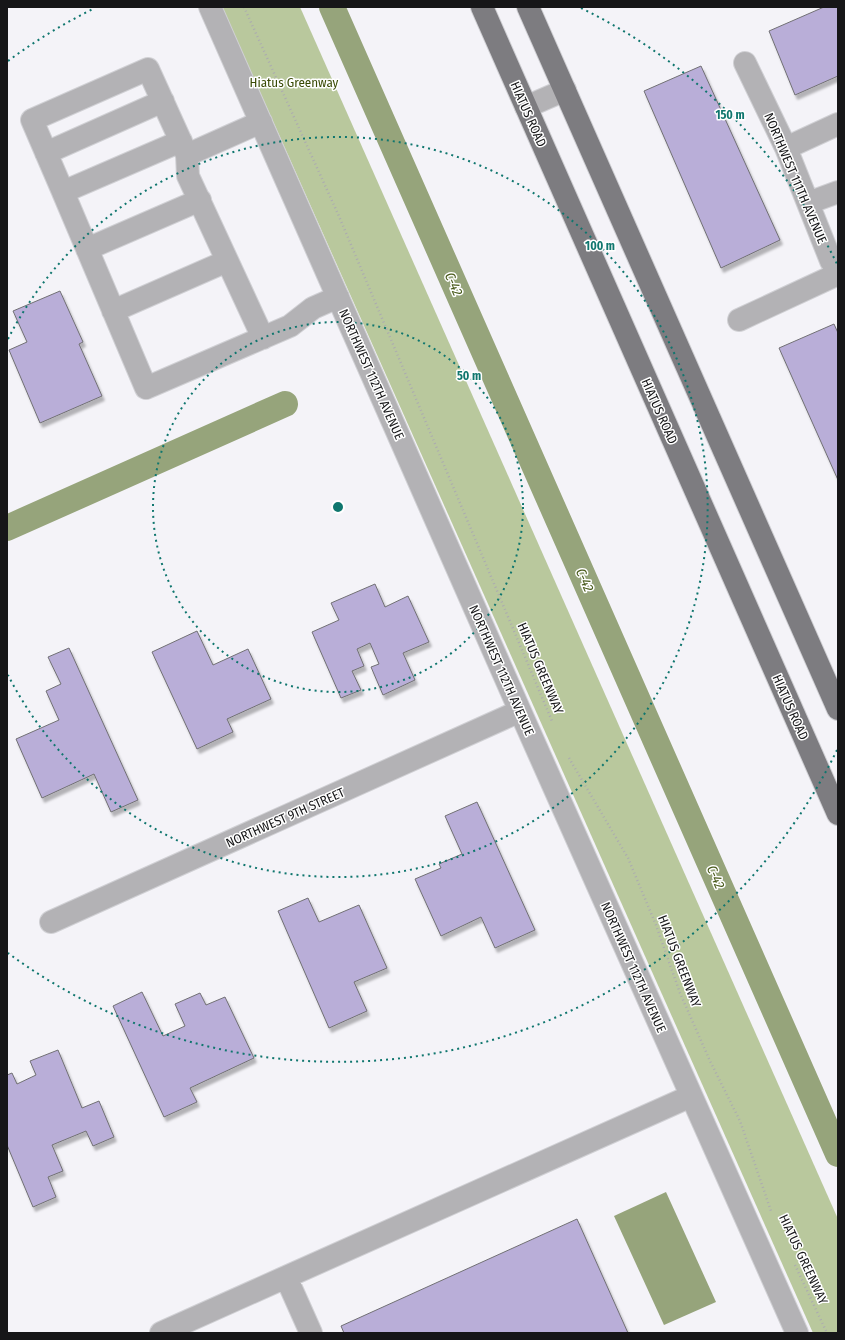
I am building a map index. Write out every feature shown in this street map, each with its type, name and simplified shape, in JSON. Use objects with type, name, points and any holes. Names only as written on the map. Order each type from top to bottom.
[{"type":"main road","name":"HIATUS ROAD","points":[[482,7],[838,814]]},
{"type":"main road","points":[[528,7],[838,709]]},
{"type":"street","name":"NORTHWEST 112TH AVENUE","points":[[210,7],[796,1333]]},
{"type":"street","name":"NORTHWEST 111TH AVENUE","points":[[745,63],[786,148],[830,261],[838,271]]},
{"type":"street","points":[[263,338],[188,176],[184,148],[148,69],[32,120],[146,388],[263,338],[290,326],[313,308],[338,297]]},
{"type":"street","points":[[526,107],[565,90]]},
{"type":"street","points":[[46,153],[163,101]]},
{"type":"street","points":[[63,192],[261,122]]},
{"type":"street","points":[[786,148],[838,124]]},
{"type":"street","points":[[808,204],[838,192]]},
{"type":"street","points":[[87,249],[200,200]]},
{"type":"street","points":[[113,311],[227,261]]},
{"type":"street","points":[[739,320],[838,274]]},
{"type":"street","name":"NORTHWEST 9TH STREET","points":[[51,922],[520,711]]},
{"type":"street","points":[[161,1333],[192,1327],[286,1277],[691,1096]]},
{"type":"street","points":[[286,1277],[311,1333]]},
{"type":"path","name":"HIATUS GREENWAY","points":[[244,7],[338,214],[554,724]]},
{"type":"path","name":"HIATUS GREENWAY","points":[[566,753],[628,858],[656,925],[680,993],[710,1061],[740,1121],[771,1212]]},
{"type":"path","name":"HIATUS GREENWAY","points":[[794,1263],[827,1333]]},
{"type":"green space","name":"Hiatus Greenway","points":[[222,7],[300,7],[838,1219],[838,1333],[813,1333]]},
{"type":"shaded area","points":[[666,1192],[716,1302],[664,1325],[614,1216]]},
{"type":"building","points":[[824,7],[838,7],[838,76],[795,95],[769,31]]},
{"type":"building","points":[[701,66],[780,240],[721,268],[644,91]]},
{"type":"building","points":[[60,291],[83,342],[79,344],[102,396],[40,423],[9,350],[27,342],[13,311]]},
{"type":"building","points":[[834,324],[838,333],[838,480],[779,348]]},
{"type":"building","points":[[375,584],[385,607],[408,596],[429,642],[403,653],[415,680],[383,695],[371,667],[379,664],[370,643],[357,649],[364,666],[352,671],[361,690],[341,698],[312,632],[339,620],[331,603]]},
{"type":"building","points":[[197,631],[213,665],[248,649],[271,699],[227,719],[233,732],[197,749],[152,652]]},
{"type":"building","points":[[69,648],[138,800],[111,812],[94,774],[42,798],[16,739],[59,720],[46,691],[61,684],[48,657]]},
{"type":"building","points":[[477,802],[535,930],[495,948],[481,917],[441,936],[415,879],[441,868],[439,864],[462,854],[445,816]]},
{"type":"building","points":[[308,898],[319,922],[359,905],[387,968],[354,982],[367,1011],[329,1028],[278,911]]},
{"type":"building","points":[[142,992],[163,1036],[185,1026],[175,1004],[200,993],[206,1005],[225,997],[254,1058],[190,1088],[197,1102],[164,1117],[113,1006]]},
{"type":"building","points":[[58,1050],[82,1108],[99,1101],[114,1137],[93,1146],[86,1131],[52,1145],[63,1171],[48,1177],[56,1197],[33,1207],[7,1145],[7,1075],[12,1073],[17,1084],[36,1075],[30,1061]]},
{"type":"building","points":[[577,1219],[628,1333],[344,1333],[341,1326]]},
{"type":"waterway","name":"C-42","points":[[332,7],[838,1154]]},
{"type":"waterway","points":[[7,528],[285,404]]}]
